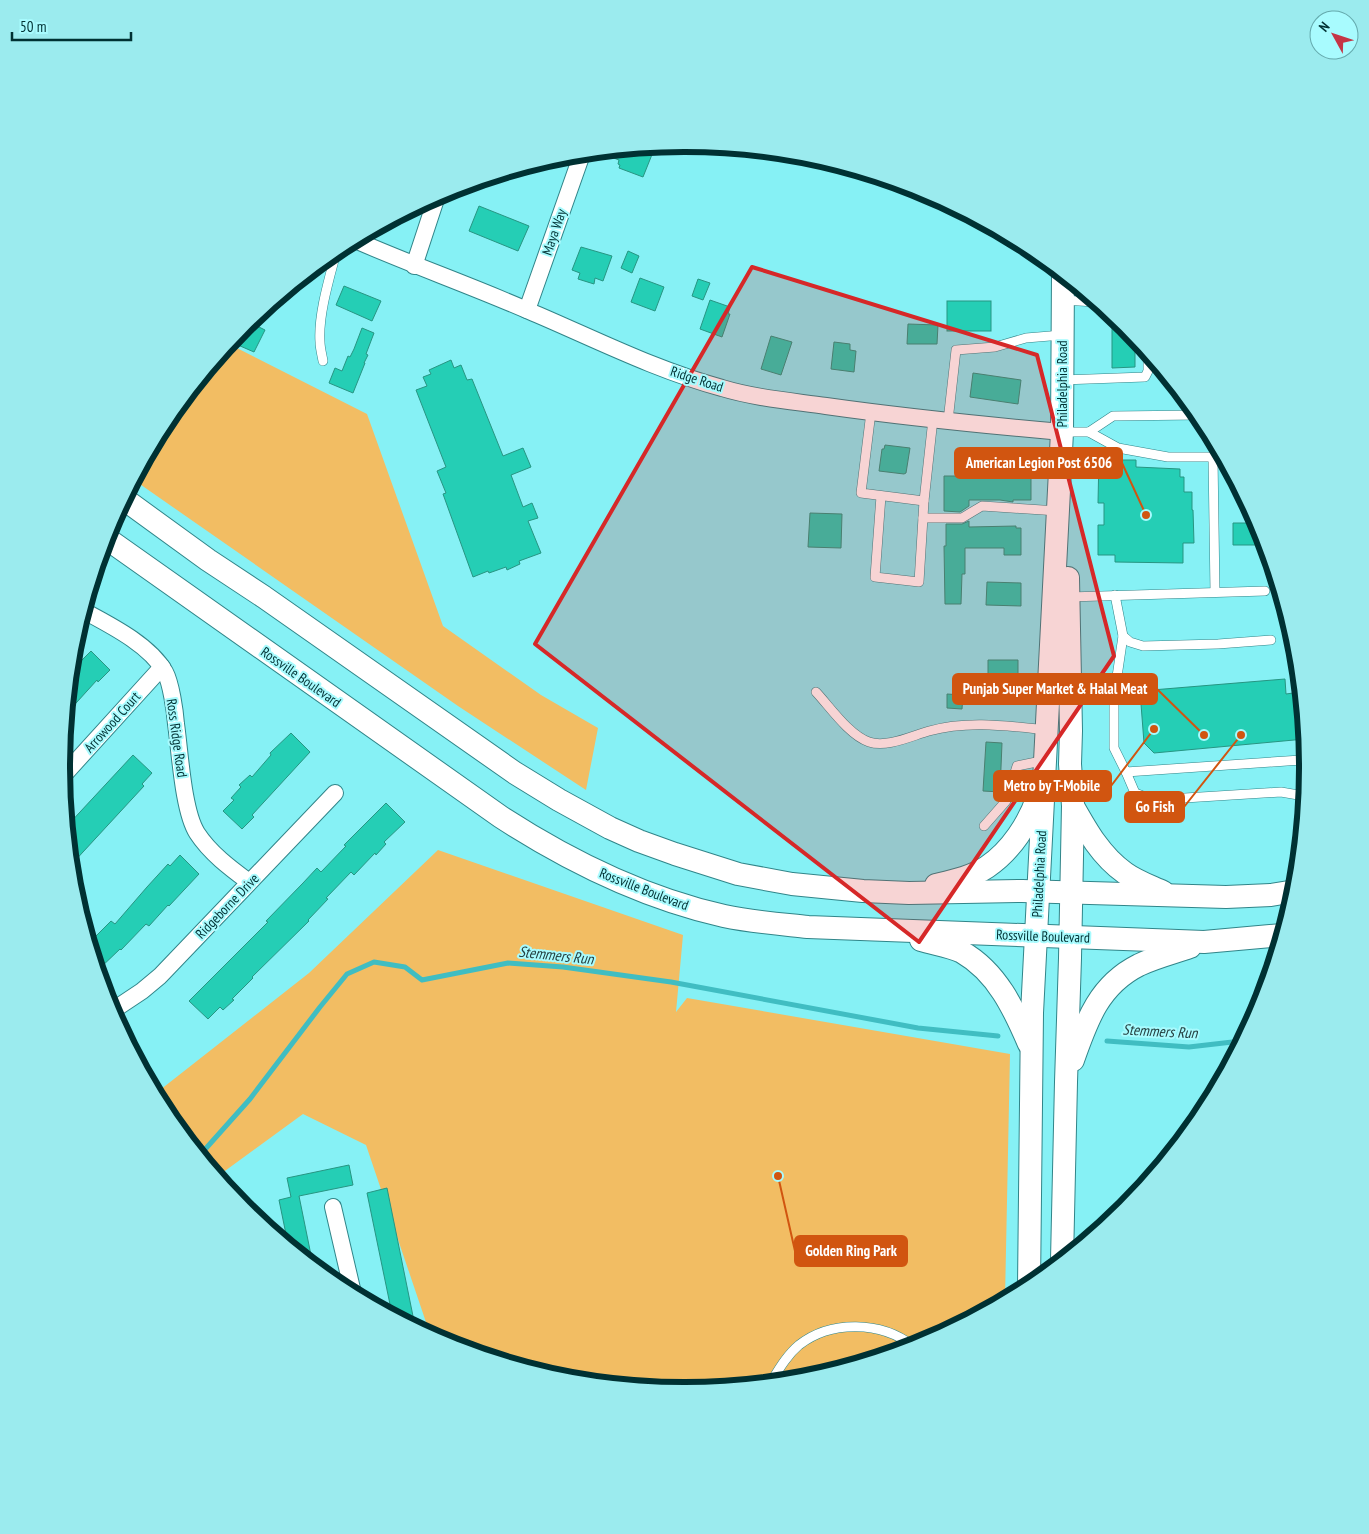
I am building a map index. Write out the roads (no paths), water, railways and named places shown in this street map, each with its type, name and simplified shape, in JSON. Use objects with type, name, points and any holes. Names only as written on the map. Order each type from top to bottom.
[{"type":"main road","name":"Philadelphia Road","points":[[1028,1276],[1035,936],[1048,730],[1062,432],[1063,282]]},
{"type":"main road","points":[[130,503],[208,560],[264,596],[515,772],[559,800],[610,828],[675,854],[738,874],[792,884],[863,891],[909,893],[1038,892],[1226,897],[1286,892]]},
{"type":"main road","name":"Philadelphia Road","points":[[1058,517],[1069,597],[1070,764],[1073,806],[1062,1252]]},
{"type":"main road","name":"Rossville Boulevard","points":[[113,543],[478,802],[524,832],[577,861],[654,895],[725,916],[755,922],[808,927],[1204,942],[1275,935]]},
{"type":"main road","points":[[909,893],[973,874],[987,867],[1005,852],[1028,821],[1045,767]]},
{"type":"main road","points":[[1073,806],[1100,850],[1113,863],[1133,878],[1171,895]]},
{"type":"main road","points":[[879,930],[952,948],[962,952],[975,962],[989,974],[1010,1003],[1032,1051]]},
{"type":"main road","points":[[1066,1082],[1092,1010],[1119,978],[1137,966],[1153,959],[1204,942]]},
{"type":"street","name":"Maya Way","points":[[527,310],[579,162]]},
{"type":"street","points":[[414,266],[429,209]]},
{"type":"street","name":"Ridge Road","points":[[363,244],[414,266],[527,310],[677,374],[722,388],[748,395],[871,412],[1062,432]]},
{"type":"street","name":"Ross Ridge Road","points":[[90,614],[136,642],[151,654],[166,674],[175,713],[191,820],[196,832],[204,843],[226,865],[249,882]]},
{"type":"street","name":"Arrowood Court","points":[[70,768],[162,668]]},
{"type":"street","name":"Ridgeborne Drive","points":[[119,1006],[160,976],[335,792]]},
{"type":"street","points":[[333,1207],[351,1283]]},
{"type":"lane","points":[[323,361],[320,341],[321,326],[330,273],[334,263]]},
{"type":"lane","points":[[1062,300],[1086,301]]},
{"type":"lane","points":[[881,496],[875,577],[920,582],[924,501],[956,350],[995,347],[1026,338],[1062,335]]},
{"type":"lane","points":[[1062,380],[1145,377],[1149,365]]},
{"type":"lane","points":[[871,412],[861,493],[924,501]]},
{"type":"lane","points":[[1089,432],[1113,416],[1187,415]]},
{"type":"lane","points":[[1062,432],[1089,432],[1118,448],[1168,458],[1215,457]]},
{"type":"lane","points":[[1215,592],[1218,462]]},
{"type":"lane","points":[[923,518],[962,518],[982,506],[1058,517]]},
{"type":"lane","points":[[1069,597],[1266,591]]},
{"type":"lane","points":[[1115,595],[1123,636],[1114,697],[1114,748],[1135,793],[1153,800],[1281,792],[1298,797]]},
{"type":"lane","points":[[1123,636],[1130,642],[1143,646],[1218,644],[1271,640]]},
{"type":"lane","points":[[816,692],[852,732],[870,742],[893,742],[944,727],[966,724],[987,724],[1048,730]]},
{"type":"lane","points":[[1126,772],[1299,760]]},
{"type":"lane","points":[[984,826],[1006,801],[1017,766],[1045,767]]},
{"type":"lane","points":[[776,1374],[786,1359],[799,1345],[831,1329],[867,1326],[905,1341]]},
{"type":"waterway","name":"Stemmers Run","points":[[204,1150],[250,1099],[347,974],[374,962],[405,967],[422,980],[508,963],[563,967],[671,982],[918,1028],[998,1036]]},
{"type":"waterway","name":"Stemmers Run","points":[[1107,1041],[1189,1047],[1235,1042]]},
{"type":"place","name":"American Legion Post 6506","points":[[1146,515]]},
{"type":"place","name":"Metro by T-Mobile","points":[[1154,729]]},
{"type":"place","name":"Punjab Super Market & Halal Meat","points":[[1204,735]]},
{"type":"place","name":"Go Fish","points":[[1241,735]]},
{"type":"place","name":"Golden Ring Park","points":[[778,1176]]}]
